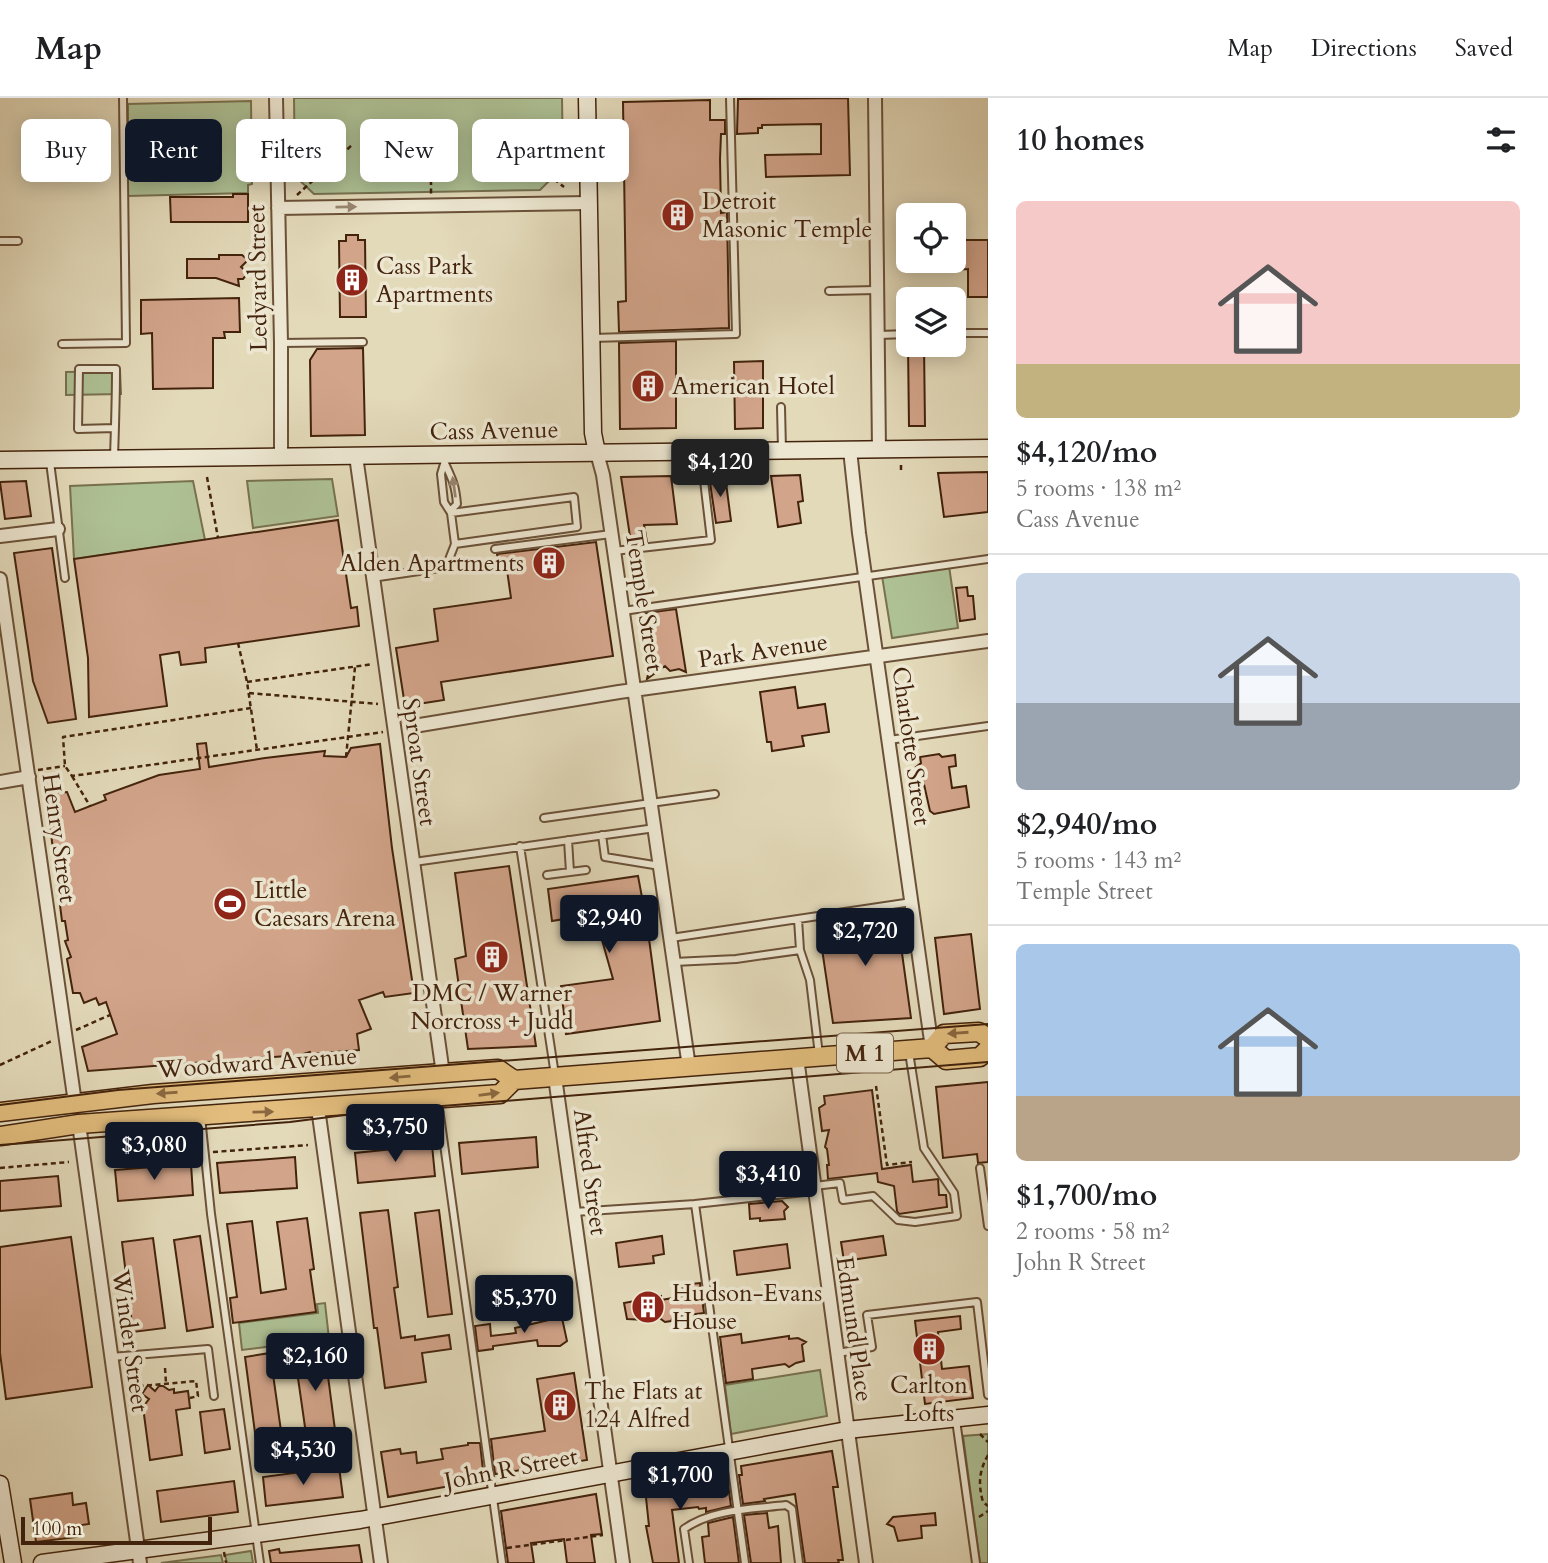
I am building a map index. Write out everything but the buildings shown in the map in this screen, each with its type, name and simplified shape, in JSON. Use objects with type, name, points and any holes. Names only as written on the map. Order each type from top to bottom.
[{"type":"main road","name":"Woodward Avenue","points":[[0,1112],[166,1093],[498,1069],[514,1080],[908,1050],[932,1048],[944,1034],[979,1032],[988,1038]]},
{"type":"main road","name":"Woodward Avenue","points":[[932,1048],[946,1060],[981,1057],[988,1049]]},
{"type":"main road","name":"Woodward Avenue","points":[[0,1136],[79,1124],[500,1094],[514,1080]]},
{"type":"street","name":"Ledyard Street","points":[[276,98],[281,456]]},
{"type":"street","name":"Temple Street","points":[[587,98],[593,433],[603,475],[689,1067]]},
{"type":"street","points":[[875,98],[879,450]]},
{"type":"street","points":[[278,208],[589,204]]},
{"type":"street","name":"Cass Avenue","points":[[0,460],[281,456],[444,459],[597,453],[988,448]]},
{"type":"street","name":"Charlotte Street","points":[[850,450],[865,576],[932,1048]]},
{"type":"street","name":"Sproat Street","points":[[356,456],[371,578],[443,1074]]},
{"type":"street","points":[[0,536],[58,529]]},
{"type":"street","name":"Henry Street","points":[[0,579],[3,618],[29,775],[75,1103]]},
{"type":"street","name":"Park Avenue","points":[[420,725],[635,690],[988,641]]},
{"type":"street","points":[[0,782],[29,775]]},
{"type":"street","name":"Edmund Place","points":[[797,1058],[866,1563]]},
{"type":"street","name":"Alfred Street","points":[[555,1077],[623,1563]]},
{"type":"street","points":[[318,1108],[381,1563]]},
{"type":"street","name":"Winder Street","points":[[79,1124],[139,1557]]},
{"type":"street","name":"John R Street","points":[[42,1563],[139,1557],[256,1534],[374,1517],[847,1430],[988,1415]]},
{"type":"street","points":[[0,1484],[3,1524],[13,1563]]},
{"type":"lane","points":[[62,345],[126,342],[123,98]]},
{"type":"lane","points":[[591,338],[736,334],[730,98]]},
{"type":"lane","points":[[0,241],[18,241]]},
{"type":"lane","points":[[830,291],[878,290]]},
{"type":"lane","points":[[966,333],[988,333]]},
{"type":"lane","points":[[878,335],[896,334]]},
{"type":"lane","points":[[281,343],[363,342]]},
{"type":"lane","points":[[114,459],[115,428],[116,369],[79,369],[78,429],[115,428]]},
{"type":"lane","points":[[781,407],[782,451]]},
{"type":"lane","points":[[614,551],[711,540],[703,472],[695,452]]},
{"type":"lane","points":[[444,459],[441,474],[444,506],[451,511],[574,497],[577,527],[455,544]]},
{"type":"lane","points":[[371,578],[446,567],[455,544],[451,511],[457,504],[453,475],[444,459]]},
{"type":"lane","points":[[50,460],[65,578]]},
{"type":"lane","points":[[495,549],[611,534]]},
{"type":"lane","points":[[623,611],[988,559]]},
{"type":"lane","points":[[889,740],[988,726]]},
{"type":"lane","points":[[544,818],[715,794]]},
{"type":"lane","points":[[413,863],[655,828]]},
{"type":"lane","points":[[601,835],[606,858],[660,866]]},
{"type":"lane","points":[[568,840],[570,872]]},
{"type":"lane","points":[[520,846],[555,1077]]},
{"type":"lane","points":[[547,875],[586,870]]},
{"type":"lane","points":[[671,938],[912,902]]},
{"type":"lane","points":[[798,919],[800,950],[810,980],[820,1057]]},
{"type":"lane","points":[[674,962],[736,959],[800,950]]},
{"type":"lane","points":[[574,1212],[695,1204],[840,1183],[843,1200],[873,1196],[898,1220],[915,1222],[957,1216],[954,1192],[924,1148],[908,1050]]},
{"type":"lane","points":[[438,1099],[502,1563]]},
{"type":"lane","points":[[201,1115],[211,1214],[260,1563]]},
{"type":"lane","points":[[980,1168],[988,1226]]},
{"type":"lane","points":[[695,1204],[745,1563]]},
{"type":"lane","points":[[836,1353],[872,1347],[867,1315],[977,1302],[988,1395]]},
{"type":"lane","points":[[111,1357],[208,1349],[214,1396]]},
{"type":"lane","points":[[956,1418],[976,1563]]},
{"type":"lane","points":[[689,1563],[684,1529],[695,1521],[737,1511],[786,1505],[790,1507],[799,1563]]},
{"type":"path","points":[[297,195],[352,145]]},
{"type":"path","points":[[431,182],[431,194]]},
{"type":"path","points":[[558,182],[564,187]]},
{"type":"path","points":[[207,477],[218,538]]},
{"type":"path","points":[[238,643],[257,750]]},
{"type":"path","points":[[247,682],[384,663]]},
{"type":"path","points":[[346,757],[355,667]]},
{"type":"path","points":[[249,694],[390,705]]},
{"type":"path","points":[[90,806],[65,766],[64,737],[251,708]]},
{"type":"path","points":[[72,776],[394,731]]},
{"type":"path","points":[[29,775],[65,766]]},
{"type":"path","points":[[876,1086],[887,1165],[912,1162]]},
{"type":"path","points":[[205,1153],[307,1145]]},
{"type":"path","points":[[0,1168],[69,1163]]},
{"type":"path","points":[[165,1368],[166,1383]]},
{"type":"path","points":[[138,1404],[136,1393],[140,1387],[191,1379],[196,1382],[198,1394],[190,1398]]},
{"type":"path","points":[[980,1434],[988,1442]]},
{"type":"path","points":[[988,1455],[979,1477],[983,1502],[988,1506]]},
{"type":"path","points":[[500,1549],[554,1544],[604,1535]]},
{"type":"path","points":[[224,1552],[226,1563]]},
{"type":"green space","points":[[294,98],[562,98],[562,119],[472,119],[472,182],[548,182],[540,190],[314,194],[301,182],[346,182],[346,119],[294,119]]},
{"type":"green space","points":[[251,101],[251,119],[236,119],[236,182],[252,182],[248,185],[248,193],[128,196],[128,182],[222,182],[222,119],[128,119],[128,104]]},
{"type":"green space","points":[[120,371],[121,394],[66,395],[66,372]]},
{"type":"green space","points":[[332,479],[338,516],[253,528],[247,481]]},
{"type":"green space","points":[[193,481],[205,540],[74,559],[70,486]]},
{"type":"green space","points":[[949,566],[958,628],[892,638],[882,576]]},
{"type":"green space","points":[[325,1303],[329,1339],[242,1350],[239,1323],[318,1313],[317,1304]]},
{"type":"green space","points":[[820,1370],[827,1416],[731,1434],[725,1385]]},
{"type":"green space","points":[[988,1434],[988,1563],[980,1563],[963,1436]]},
{"type":"green space","points":[[251,1551],[253,1563],[227,1563],[225,1555]]},
{"type":"green space","points":[[221,1555],[223,1563],[161,1563]]},
{"type":"tram line","points":[[0,1105],[118,1090],[988,1024]]},
{"type":"tram line","points":[[0,1145],[988,1062]]},
{"type":"place","name":"Detroit Masonic Temple","points":[[678,215]]},
{"type":"place","name":"Cass Park Apartments","points":[[352,280]]},
{"type":"place","name":"American Hotel","points":[[648,386]]},
{"type":"place","name":"Alden Apartments","points":[[549,563]]},
{"type":"place","name":"Little Caesars Arena","points":[[230,904]]},
{"type":"place","name":"DMC / Warner Norcross + Judd","points":[[492,957]]},
{"type":"place","name":"Hudson-Evans House","points":[[648,1307]]},
{"type":"place","name":"Carlton Lofts","points":[[929,1349]]},
{"type":"place","name":"The Flats at 124 Alfred","points":[[560,1405]]}]
